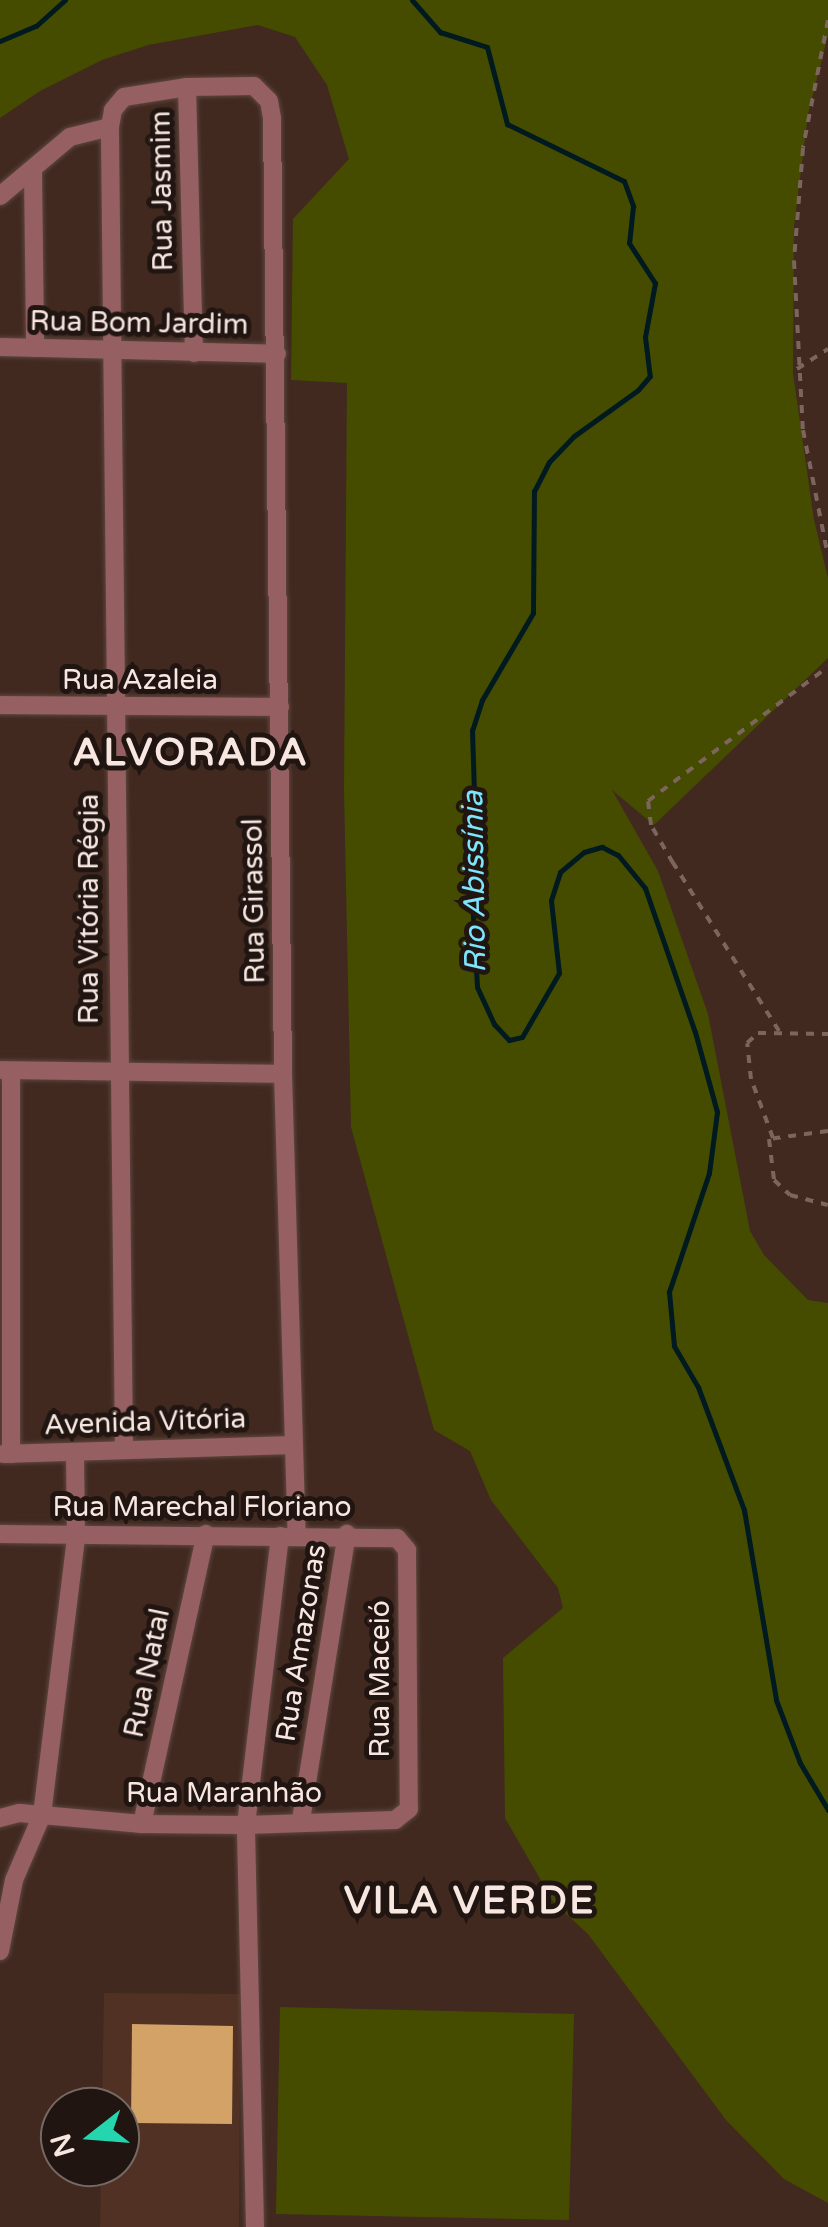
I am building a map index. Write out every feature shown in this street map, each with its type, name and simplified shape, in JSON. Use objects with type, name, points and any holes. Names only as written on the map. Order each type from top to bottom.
[{"type":"street","name":"Rua Girassol","points":[[188,87],[254,86],[269,100],[272,118],[283,1074],[292,1445],[289,1536],[246,1825],[255,2227]]},
{"type":"street","points":[[0,196],[33,172],[51,149],[70,137],[110,127],[112,110],[124,97],[188,87]]},
{"type":"street","name":"Rua Jasmim","points":[[188,87],[194,353]]},
{"type":"street","name":"Rua Vitória Régia","points":[[110,127],[116,352],[115,709],[124,1450]]},
{"type":"street","points":[[33,172],[35,348]]},
{"type":"street","name":"Rua Bom Jardim","points":[[0,347],[277,354]]},
{"type":"street","name":"Rua Azaleia","points":[[0,705],[115,709],[280,707]]},
{"type":"street","points":[[6,1454],[5,1070],[283,1074]]},
{"type":"street","name":"Avenida Vitória","points":[[6,1454],[292,1445]]},
{"type":"street","points":[[0,1951],[14,1880],[42,1815],[76,1537],[76,1452]]},
{"type":"street","name":"Rua Marechal Floriano","points":[[0,1534],[76,1537],[347,1534],[388,1535],[403,1542]]},
{"type":"street","name":"Rua Natal","points":[[142,1824],[206,1534]]},
{"type":"street","name":"Rua Amazonas","points":[[301,1820],[347,1534]]},
{"type":"street","name":"Rua Maceió","points":[[403,1542],[407,1570],[406,1815]]},
{"type":"street","name":"Rua Maranhão","points":[[0,1818],[19,1813],[142,1824],[246,1825],[301,1820],[395,1820],[406,1815]]},
{"type":"path","points":[[828,20],[812,93],[797,205],[797,369],[812,486],[828,556]]},
{"type":"path","points":[[797,369],[828,348]]},
{"type":"path","points":[[779,1031],[651,825],[648,801],[828,667]]},
{"type":"path","points":[[773,1138],[746,1058],[747,1043],[758,1032],[828,1034]]},
{"type":"path","points":[[828,1131],[768,1139],[774,1180],[790,1195],[828,1205]]},
{"type":"shaded area","points":[[104,1993],[240,1994],[239,2227],[100,2227],[101,2187],[140,2187],[140,2087],[102,2087]]},
{"type":"green space","points":[[0,0],[828,0],[828,35],[808,114],[794,226],[793,373],[814,520],[828,578],[828,658],[654,825],[612,790],[658,871],[708,1014],[750,1231],[764,1255],[808,1300],[828,1303],[828,2203],[784,2179],[726,2120],[588,1934],[554,1903],[505,1818],[503,1658],[563,1608],[558,1588],[491,1500],[470,1451],[434,1430],[351,1127],[344,789],[347,383],[291,380],[293,219],[349,159],[327,85],[295,37],[258,25],[148,45],[102,60],[40,91],[0,118]]},
{"type":"green space","points":[[280,2007],[574,2014],[569,2220],[276,2214]]},
{"type":"building","points":[[132,2024],[233,2026],[232,2124],[140,2123],[140,2087],[131,2087]]},
{"type":"waterway","points":[[0,41],[36,26],[65,0]]},
{"type":"waterway","name":"Rio Abissínia","points":[[412,0],[440,32],[487,47],[507,124],[624,181],[633,206],[629,243],[655,283],[645,337],[650,376],[638,390],[574,436],[549,462],[534,491],[533,613],[482,700],[472,730],[475,824],[471,882],[477,987],[494,1024],[509,1040],[522,1037],[559,973],[551,900],[560,872],[584,852],[602,847],[618,855],[645,888],[695,1032],[717,1112],[709,1173],[669,1292],[674,1346],[698,1387],[744,1510],[776,1700],[800,1763],[828,1810]]},
{"type":"district","name":"ALVORADA","points":[[191,754]]},
{"type":"district","name":"VILA VERDE","points":[[470,1902]]}]
